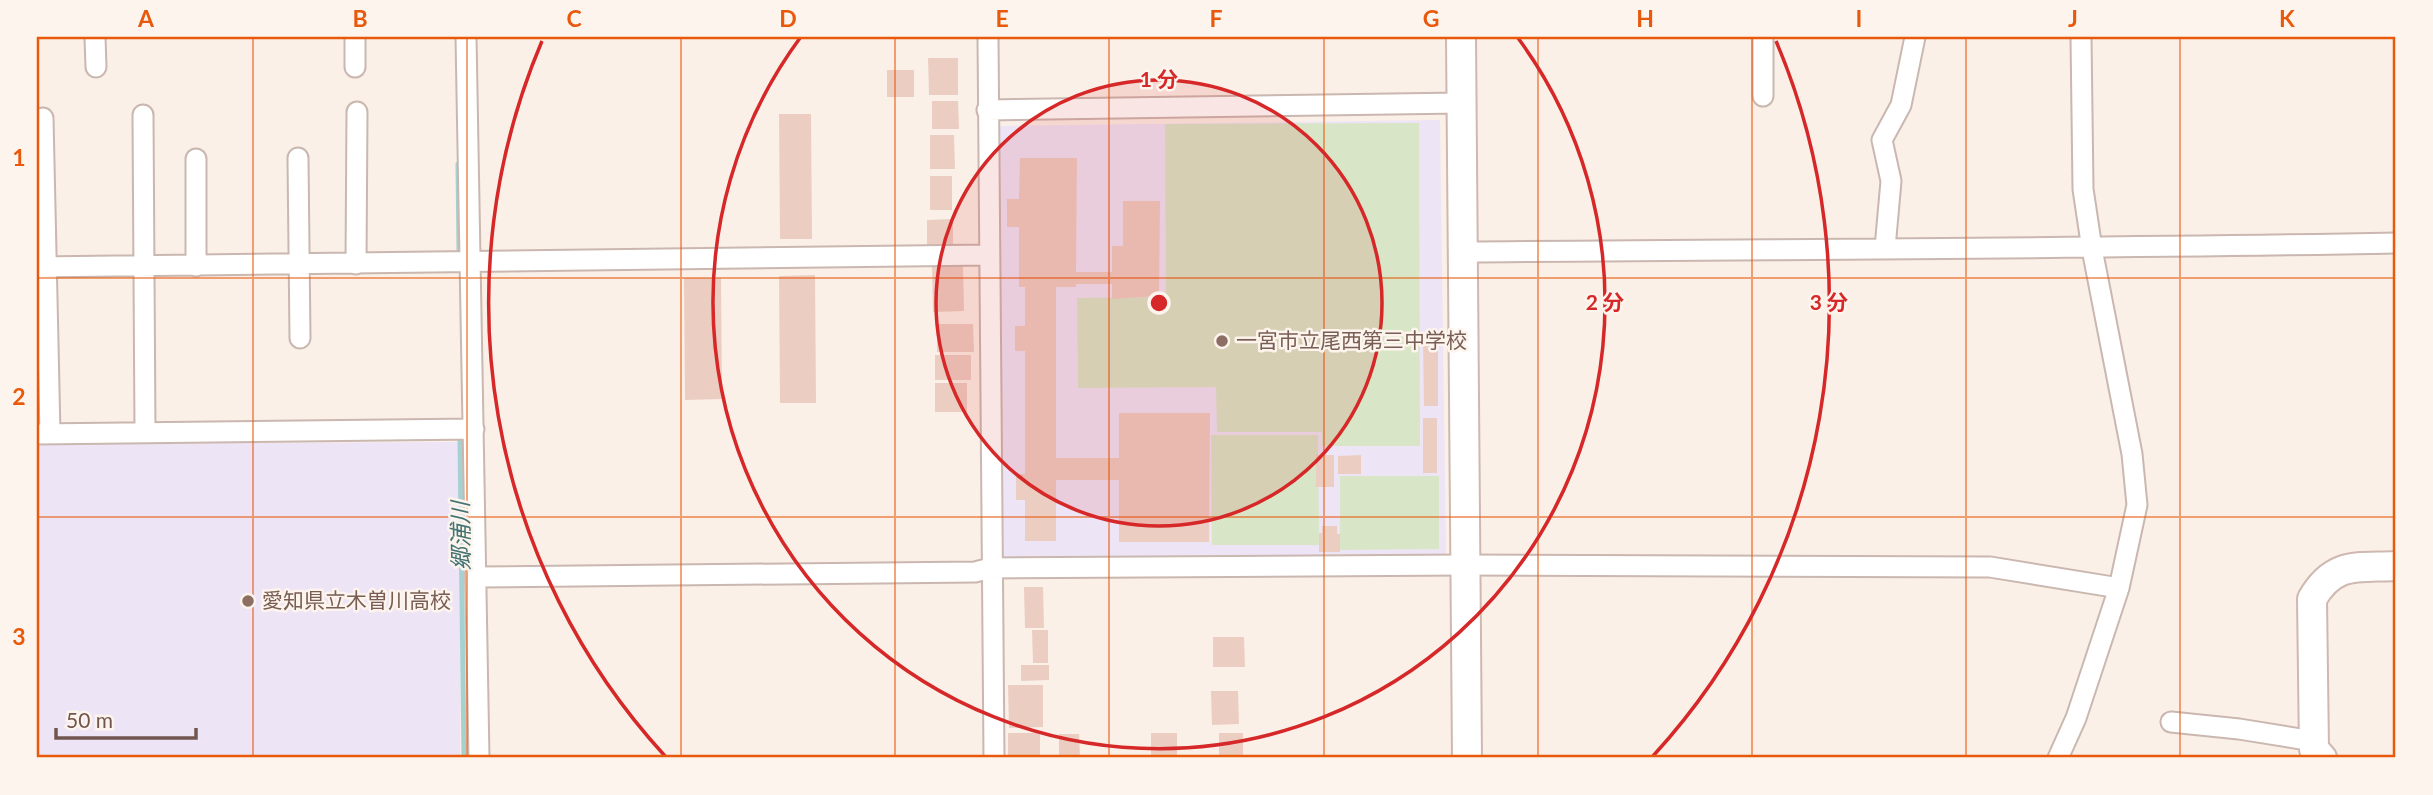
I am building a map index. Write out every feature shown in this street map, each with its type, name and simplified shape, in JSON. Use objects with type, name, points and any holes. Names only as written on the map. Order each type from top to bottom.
[{"type":"street","points":[[95,37],[96,67]]},
{"type":"street","points":[[355,37],[355,67]]},
{"type":"street","points":[[466,37],[480,758]]},
{"type":"street","points":[[988,37],[994,758]]},
{"type":"street","points":[[1461,37],[1467,758]]},
{"type":"street","points":[[1763,37],[1763,96]]},
{"type":"street","points":[[1885,248],[1891,181],[1882,140],[1901,105],[1915,37]]},
{"type":"street","points":[[2058,758],[2076,718],[2119,588],[2137,505],[2132,454],[2092,249],[2084,189],[2081,37]]},
{"type":"street","points":[[988,110],[1461,103]]},
{"type":"street","points":[[356,264],[357,112]]},
{"type":"street","points":[[143,115],[145,432]]},
{"type":"street","points":[[43,118],[43,434],[474,429]]},
{"type":"street","points":[[298,158],[300,338]]},
{"type":"street","points":[[196,159],[196,266]]},
{"type":"street","points":[[1463,252],[2092,249],[2396,243]]},
{"type":"street","points":[[42,267],[988,255]]},
{"type":"street","points":[[477,577],[975,572],[991,568],[1465,565],[1990,567],[2119,588]]},
{"type":"street","points":[[2171,722],[2239,729],[2318,750],[2312,599],[2322,581],[2344,568],[2396,566]]},
{"type":"shaded area","name":"一宮市立尾西第三中学校","points":[[1440,120],[1446,555],[1004,560],[999,126]]},
{"type":"shaded area","name":"愛知県立木曽川高校","points":[[460,442],[460,758],[37,758],[37,444]]},
{"type":"green space","points":[[1419,123],[1420,446],[1322,446],[1322,432],[1217,432],[1216,387],[1078,388],[1077,298],[1166,297],[1165,124]]},
{"type":"green space","points":[[1211,435],[1318,435],[1319,545],[1212,545]]},
{"type":"green space","points":[[1340,476],[1439,476],[1439,549],[1340,550]]},
{"type":"building","points":[[928,58],[958,58],[958,95],[929,95]]},
{"type":"building","points":[[887,70],[914,70],[914,97],[887,97]]},
{"type":"building","points":[[932,101],[958,101],[959,129],[932,129]]},
{"type":"building","points":[[779,114],[811,114],[812,239],[780,239]]},
{"type":"building","points":[[930,135],[954,135],[955,169],[930,169]]},
{"type":"building","points":[[1020,158],[1077,158],[1076,272],[1112,272],[1112,246],[1123,246],[1123,201],[1160,201],[1159,296],[1112,299],[1112,284],[1056,287],[1056,458],[1119,458],[1119,413],[1210,413],[1209,542],[1119,542],[1119,480],[1056,480],[1056,541],[1025,541],[1025,500],[1016,500],[1016,474],[1025,474],[1025,351],[1015,351],[1015,326],[1025,326],[1025,287],[1019,287],[1019,227],[1007,227],[1007,199],[1019,199]]},
{"type":"building","points":[[930,176],[952,176],[952,210],[930,210]]},
{"type":"building","points":[[953,219],[953,245],[927,245],[927,220]]},
{"type":"building","points":[[963,266],[964,311],[933,312],[932,267]]},
{"type":"building","points":[[815,275],[816,403],[780,403],[779,276]]},
{"type":"building","points":[[684,278],[721,278],[722,399],[685,400]]},
{"type":"building","points":[[937,324],[973,324],[974,352],[937,352]]},
{"type":"building","points":[[1423,343],[1438,343],[1438,406],[1424,406]]},
{"type":"building","points":[[935,355],[971,355],[971,380],[935,380]]},
{"type":"building","points":[[935,383],[967,383],[967,412],[935,412]]},
{"type":"building","points":[[1423,418],[1437,418],[1437,473],[1423,473]]},
{"type":"building","points":[[1316,455],[1334,455],[1334,487],[1316,487]]},
{"type":"building","points":[[1361,455],[1361,474],[1338,474],[1338,456]]},
{"type":"building","points":[[1322,526],[1337,526],[1340,552],[1319,552],[1319,533],[1322,533]]},
{"type":"building","points":[[1024,587],[1043,587],[1044,628],[1025,628]]},
{"type":"building","points":[[1032,630],[1048,630],[1048,663],[1033,663]]},
{"type":"building","points":[[1213,637],[1244,637],[1245,667],[1213,667]]},
{"type":"building","points":[[1021,665],[1049,665],[1049,680],[1021,681]]},
{"type":"building","points":[[1008,685],[1043,685],[1043,727],[1009,728]]},
{"type":"building","points":[[1211,691],[1238,691],[1239,724],[1212,725]]},
{"type":"building","points":[[1008,733],[1040,733],[1040,758],[1008,758]]},
{"type":"building","points":[[1151,733],[1177,733],[1177,758],[1151,758]]},
{"type":"building","points":[[1219,733],[1243,733],[1243,758],[1219,758]]},
{"type":"building","points":[[1059,734],[1079,734],[1080,758],[1059,758]]},
{"type":"waterway","name":"郷浦川","points":[[458,164],[459,251]]},
{"type":"waterway","name":"郷浦川","points":[[460,439],[464,758]]},
{"type":"place","name":"一宮市立尾西第三中学校","points":[[1222,341]]},
{"type":"place","name":"愛知県立木曽川高校","points":[[248,601]]}]
